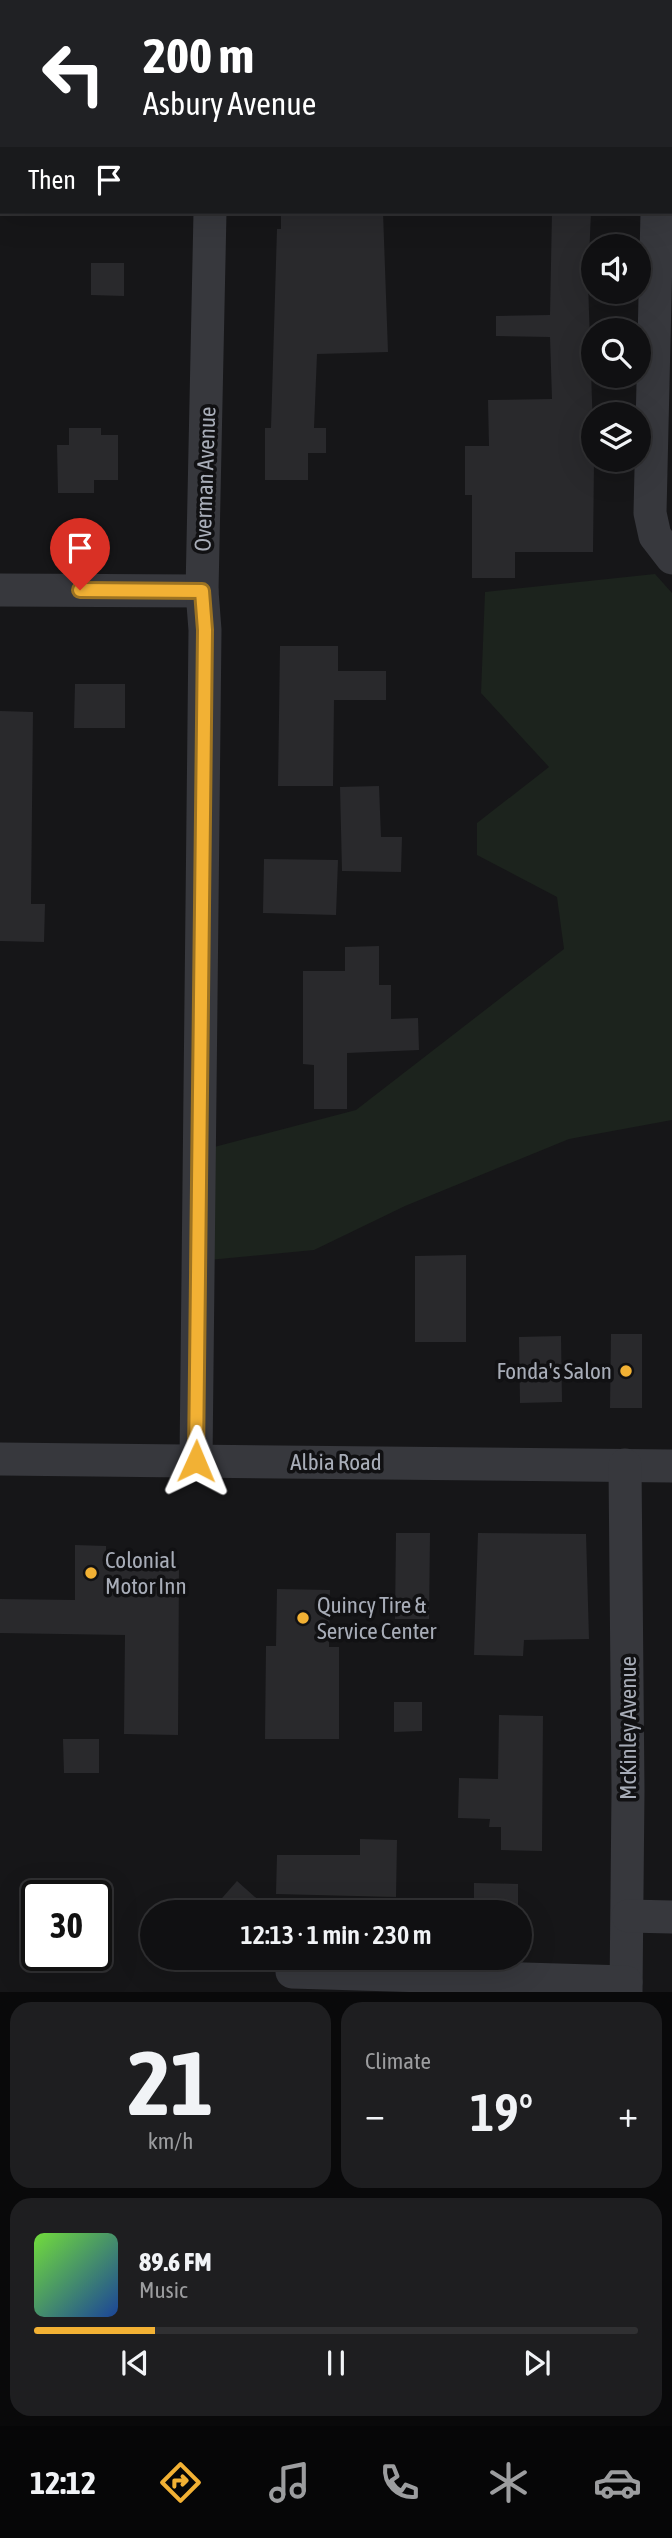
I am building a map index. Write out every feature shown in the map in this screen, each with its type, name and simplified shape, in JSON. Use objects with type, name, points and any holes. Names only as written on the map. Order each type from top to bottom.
[{"type":"street","name":"Overman Avenue","points":[[196,1461],[205,630],[202,591],[210,214]]},
{"type":"street","points":[[657,214],[650,513],[664,547]]},
{"type":"street","points":[[0,590],[202,591]]},
{"type":"street","name":"Albia Road","points":[[0,1459],[672,1466]]},
{"type":"street","name":"McKinley Avenue","points":[[625,1465],[628,1916],[626,1987]]},
{"type":"street","points":[[628,1916],[672,1917]]},
{"type":"street","points":[[292,1972],[626,1987]]},
{"type":"shaded area","points":[[655,574],[672,593],[672,1120],[569,1139],[405,1206],[314,1250],[198,1261],[199,1151],[356,1110],[564,949],[557,897],[477,855],[477,823],[549,767],[481,693],[485,592]]},
{"type":"building","points":[[281,214],[383,214],[388,352],[317,354],[314,428],[326,428],[326,453],[308,453],[308,480],[265,480],[265,428],[271,428],[277,229],[281,229]]},
{"type":"building","points":[[552,214],[591,214],[590,234],[581,234],[581,304],[589,304],[589,318],[581,318],[581,388],[592,388],[592,402],[581,402],[581,472],[594,472],[593,552],[515,552],[515,578],[472,578],[472,495],[465,495],[465,446],[489,446],[488,400],[552,399],[550,337],[496,336],[496,316],[550,315]]},
{"type":"building","points":[[91,263],[124,263],[124,296],[91,295]]},
{"type":"building","points":[[69,428],[101,428],[101,435],[118,435],[118,480],[94,480],[94,493],[58,493],[57,445],[69,445]]},
{"type":"building","points":[[280,646],[338,646],[338,671],[386,671],[386,700],[334,700],[333,786],[278,786]]},
{"type":"building","points":[[75,684],[125,684],[125,728],[74,728]]},
{"type":"building","points":[[0,711],[33,712],[31,904],[45,904],[44,942],[0,941]]},
{"type":"building","points":[[379,786],[381,837],[402,837],[401,872],[342,871],[340,787]]},
{"type":"building","points":[[264,859],[338,860],[336,915],[263,913]]},
{"type":"building","points":[[379,946],[379,985],[391,985],[391,1019],[418,1018],[419,1050],[347,1053],[347,1109],[314,1109],[314,1065],[303,1064],[303,971],[345,971],[345,947]]},
{"type":"building","points":[[466,1255],[466,1342],[415,1342],[415,1256]]},
{"type":"building","name":"Fonda's Salon","points":[[611,1334],[642,1334],[642,1408],[610,1408]]},
{"type":"building","points":[[561,1336],[562,1402],[520,1403],[519,1337]]},
{"type":"building","points":[[396,1533],[430,1533],[429,1619],[395,1619]]},
{"type":"building","points":[[478,1533],[586,1534],[589,1639],[524,1640],[523,1656],[474,1655]]},
{"type":"building","points":[[75,1545],[106,1546],[106,1567],[179,1568],[178,1735],[124,1734],[125,1635],[0,1633],[0,1599],[75,1600]]},
{"type":"building","name":"Quincy Tire & Service Center","points":[[277,1589],[330,1590],[329,1647],[339,1647],[339,1739],[265,1739],[266,1646],[276,1646]]},
{"type":"building","points":[[394,1702],[422,1702],[422,1731],[394,1732]]},
{"type":"building","points":[[499,1715],[543,1716],[542,1851],[501,1850],[501,1827],[489,1827],[490,1819],[458,1818],[459,1778],[498,1779]]},
{"type":"building","points":[[63,1739],[99,1739],[99,1773],[64,1773]]},
{"type":"building","points":[[360,1839],[397,1840],[396,1897],[276,1894],[277,1855],[360,1855]]},
{"type":"building","points":[[237,1881],[258,1900],[220,1900]]},
{"type":"building","points":[[474,1883],[518,1884],[518,1900],[474,1900]]},
{"type":"place","name":"Fonda's Salon","points":[[626,1371]]},
{"type":"place","name":"Colonial Motor Inn","points":[[91,1573]]},
{"type":"place","name":"Quincy Tire & Service Center","points":[[303,1618]]},
{"type":"route","points":[[80,590],[202,591],[205,630],[196,1461]]}]
